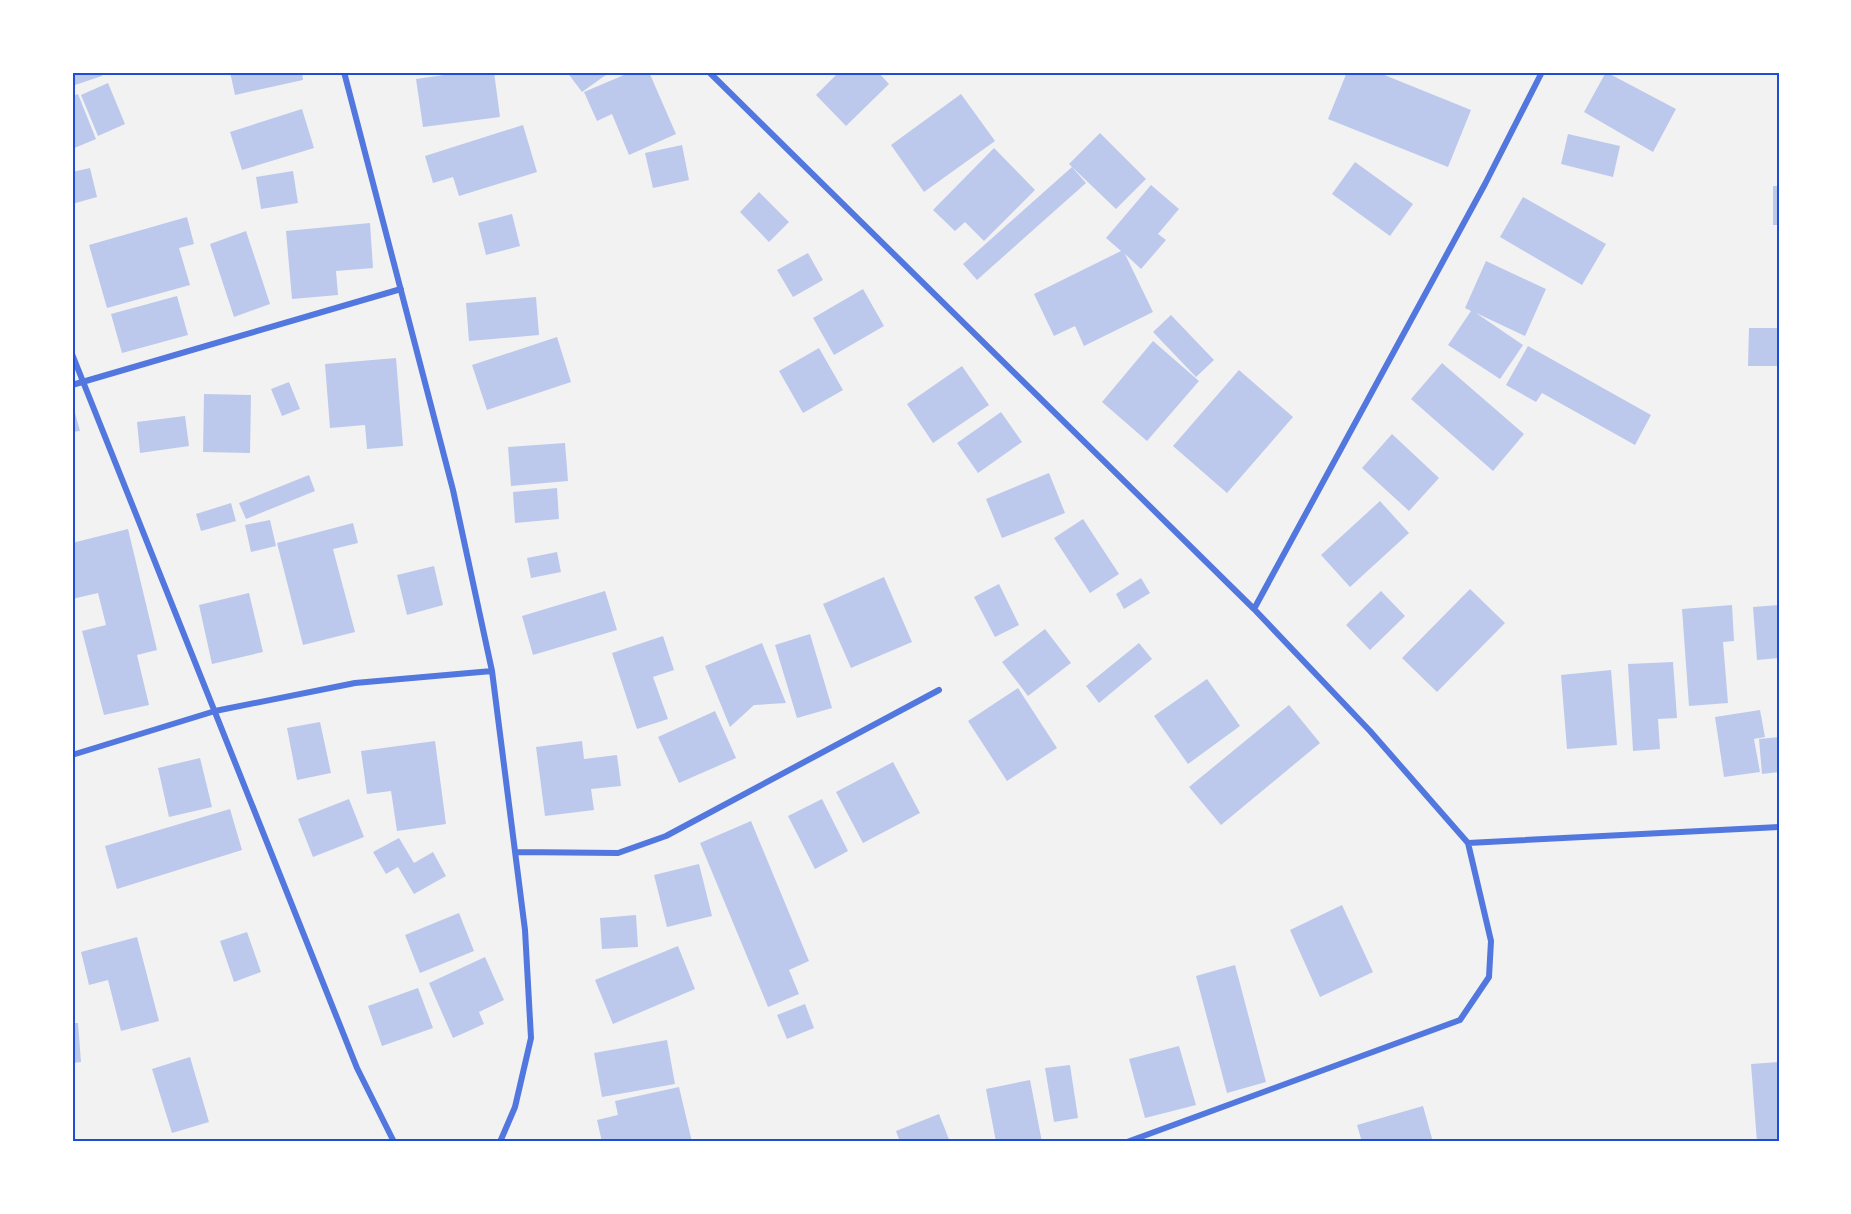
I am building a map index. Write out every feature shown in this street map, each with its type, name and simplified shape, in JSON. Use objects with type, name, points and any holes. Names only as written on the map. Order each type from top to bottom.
[{"type":"street","points":[[344,72],[453,490],[492,671],[525,930],[531,1038],[515,1107],[500,1142]]},
{"type":"street","points":[[709,72],[1254,609],[1370,731],[1468,843],[1491,941],[1489,977],[1460,1020],[1127,1142]]},
{"type":"street","points":[[1254,609],[1480,194],[1542,72]]},
{"type":"street","points":[[72,385],[401,289]]},
{"type":"street","points":[[72,354],[357,1068],[394,1142]]},
{"type":"street","points":[[72,755],[216,711],[355,683],[492,671]]},
{"type":"street","points":[[516,852],[618,853],[666,836],[939,690]]},
{"type":"street","points":[[1468,843],[1779,827]]},
{"type":"building","points":[[72,72],[101,72],[102,76],[72,86]]},
{"type":"building","points":[[230,72],[302,72],[303,80],[235,95]]},
{"type":"building","points":[[465,72],[494,72],[500,117],[423,127],[416,79]]},
{"type":"building","points":[[567,72],[610,72],[582,92]]},
{"type":"building","points":[[631,72],[649,72],[676,134],[629,155],[612,114],[597,121],[584,92]]},
{"type":"building","points":[[839,72],[878,72],[889,84],[846,126],[816,95]]},
{"type":"building","points":[[1347,72],[1377,72],[1471,110],[1448,167],[1328,119]]},
{"type":"building","points":[[1606,72],[1676,109],[1653,152],[1584,112]]},
{"type":"building","points":[[108,83],[125,124],[98,136],[81,95]]},
{"type":"building","points":[[78,94],[96,139],[72,149],[72,96]]},
{"type":"building","points":[[961,94],[995,141],[924,192],[891,145]]},
{"type":"building","points":[[302,109],[314,148],[242,170],[230,132]]},
{"type":"building","points":[[523,125],[537,172],[459,196],[453,177],[433,183],[425,156]]},
{"type":"building","points":[[1100,133],[1146,179],[1116,209],[1069,164]]},
{"type":"building","points":[[1568,134],[1620,146],[1613,177],[1561,164]]},
{"type":"building","points":[[682,145],[689,180],[653,188],[645,153]]},
{"type":"building","points":[[994,148],[1035,190],[984,241],[965,222],[955,231],[933,210]]},
{"type":"building","points":[[1355,162],[1413,204],[1390,236],[1332,194]]},
{"type":"building","points":[[1072,167],[1086,183],[977,280],[963,264]]},
{"type":"building","points":[[90,168],[97,197],[72,204],[72,172]]},
{"type":"building","points":[[293,171],[298,203],[261,209],[256,177]]},
{"type":"building","points":[[1151,185],[1179,209],[1158,234],[1166,240],[1141,269],[1125,254],[1153,312],[1084,346],[1075,326],[1054,336],[1034,294],[1121,251],[1106,238]]},
{"type":"building","points":[[1773,186],[1779,186],[1779,225],[1773,225]]},
{"type":"building","points":[[759,192],[789,222],[769,242],[740,212]]},
{"type":"building","points":[[1523,197],[1606,244],[1582,285],[1500,237]]},
{"type":"building","points":[[512,214],[520,246],[486,255],[478,223]]},
{"type":"building","points":[[187,217],[194,244],[179,248],[190,285],[107,308],[89,245]]},
{"type":"building","points":[[370,223],[373,268],[336,271],[338,295],[292,299],[286,231]]},
{"type":"building","points":[[246,231],[270,304],[234,317],[210,244]]},
{"type":"building","points":[[808,253],[823,280],[793,297],[777,270]]},
{"type":"building","points":[[1486,261],[1546,289],[1525,336],[1476,313],[1523,345],[1500,379],[1448,345],[1471,311],[1465,308]]},
{"type":"building","points":[[863,289],[884,326],[834,355],[813,318]]},
{"type":"building","points":[[177,296],[188,335],[122,353],[111,314]]},
{"type":"building","points":[[536,297],[539,335],[469,341],[466,303]]},
{"type":"building","points":[[1171,315],[1214,360],[1196,377],[1153,332]]},
{"type":"building","points":[[1749,328],[1779,328],[1779,366],[1748,366]]},
{"type":"building","points":[[557,337],[571,382],[487,410],[472,365]]},
{"type":"building","points":[[1153,341],[1199,381],[1147,441],[1102,402]]},
{"type":"building","points":[[1528,346],[1651,415],[1635,445],[1542,393],[1536,402],[1506,385]]},
{"type":"building","points":[[819,348],[843,390],[803,413],[779,371]]},
{"type":"building","points":[[396,358],[403,446],[367,449],[365,425],[330,428],[325,364]]},
{"type":"building","points":[[1442,363],[1524,434],[1493,471],[1411,399]]},
{"type":"building","points":[[962,366],[989,405],[933,443],[907,404]]},
{"type":"building","points":[[1239,370],[1293,417],[1227,493],[1173,446]]},
{"type":"building","points":[[289,382],[300,409],[282,416],[271,389]]},
{"type":"building","points":[[204,394],[251,395],[250,453],[203,452]]},
{"type":"building","points":[[72,402],[80,431],[72,432]]},
{"type":"building","points":[[1001,412],[1022,442],[978,473],[957,443]]},
{"type":"building","points":[[185,416],[189,446],[140,453],[137,422]]},
{"type":"building","points":[[1392,434],[1439,478],[1409,511],[1362,468]]},
{"type":"building","points":[[565,443],[568,481],[511,486],[508,447]]},
{"type":"building","points":[[1049,473],[1065,513],[1002,538],[986,499]]},
{"type":"building","points":[[309,475],[315,491],[246,519],[239,503]]},
{"type":"building","points":[[557,488],[559,519],[515,523],[513,492]]},
{"type":"building","points":[[1380,501],[1409,533],[1350,587],[1321,555]]},
{"type":"building","points":[[231,503],[236,521],[201,531],[196,514]]},
{"type":"building","points":[[1083,519],[1119,574],[1090,593],[1054,538]]},
{"type":"building","points":[[270,520],[276,546],[251,552],[245,525]]},
{"type":"building","points":[[353,523],[358,543],[333,549],[355,632],[303,645],[277,543]]},
{"type":"building","points":[[128,529],[157,650],[137,655],[149,705],[104,715],[82,631],[106,625],[98,593],[72,599],[72,543]]},
{"type":"building","points":[[557,552],[561,572],[531,578],[527,558]]},
{"type":"building","points":[[434,566],[443,605],[407,615],[397,575]]},
{"type":"building","points":[[884,577],[912,642],[851,668],[823,604]]},
{"type":"building","points":[[1141,578],[1150,593],[1124,609],[1116,594]]},
{"type":"building","points":[[999,584],[1019,625],[995,637],[974,597]]},
{"type":"building","points":[[1470,589],[1505,623],[1437,692],[1402,658]]},
{"type":"building","points":[[605,591],[617,630],[533,655],[522,616]]},
{"type":"building","points":[[1381,591],[1405,616],[1370,650],[1346,625]]},
{"type":"building","points":[[249,593],[263,652],[212,664],[199,605]]},
{"type":"building","points":[[1732,605],[1734,641],[1723,642],[1728,703],[1689,706],[1682,609]]},
{"type":"building","points":[[1779,605],[1779,658],[1757,660],[1753,607]]},
{"type":"building","points":[[1045,629],[1071,663],[1028,696],[1002,662]]},
{"type":"building","points":[[810,634],[832,708],[797,718],[775,645]]},
{"type":"building","points":[[663,636],[674,670],[653,677],[668,719],[637,729],[612,653]]},
{"type":"building","points":[[762,643],[786,703],[754,705],[730,727],[705,666]]},
{"type":"building","points":[[1139,643],[1152,659],[1099,703],[1086,686]]},
{"type":"building","points":[[1673,662],[1677,718],[1658,719],[1660,749],[1633,751],[1628,664]]},
{"type":"building","points":[[1611,670],[1617,745],[1567,749],[1561,675]]},
{"type":"building","points":[[1207,679],[1240,726],[1188,764],[1154,716]]},
{"type":"building","points":[[1018,688],[1057,748],[1007,781],[968,721]]},
{"type":"building","points":[[1289,705],[1320,743],[1221,825],[1189,787]]},
{"type":"building","points":[[1760,710],[1765,737],[1754,739],[1760,772],[1724,777],[1715,717]]},
{"type":"building","points":[[715,711],[736,758],[679,783],[658,737]]},
{"type":"building","points":[[320,722],[331,773],[297,780],[287,728]]},
{"type":"building","points":[[1779,737],[1779,772],[1762,774],[1759,739]]},
{"type":"building","points":[[435,741],[446,824],[397,831],[391,791],[367,794],[361,751]]},
{"type":"building","points":[[582,741],[584,759],[617,755],[621,786],[591,789],[594,810],[545,816],[536,747]]},
{"type":"building","points":[[200,758],[212,807],[169,817],[158,768]]},
{"type":"building","points":[[893,762],[920,813],[863,843],[836,792]]},
{"type":"building","points":[[349,799],[364,837],[313,857],[298,819]]},
{"type":"building","points":[[822,799],[848,851],[815,869],[788,816]]},
{"type":"building","points":[[230,809],[242,850],[117,889],[105,846]]},
{"type":"building","points":[[751,821],[809,961],[789,970],[799,994],[768,1007],[700,843]]},
{"type":"building","points":[[399,838],[414,863],[433,852],[446,876],[414,894],[398,867],[386,874],[373,852]]},
{"type":"building","points":[[699,864],[712,916],[667,927],[654,875]]},
{"type":"building","points":[[1342,905],[1373,972],[1320,997],[1290,930]]},
{"type":"building","points":[[459,913],[474,951],[420,973],[405,935]]},
{"type":"building","points":[[636,915],[638,947],[602,949],[600,918]]},
{"type":"building","points":[[247,932],[261,972],[234,982],[220,941]]},
{"type":"building","points":[[137,937],[159,1021],[121,1031],[108,980],[89,985],[81,952]]},
{"type":"building","points":[[678,946],[695,989],[613,1024],[595,980]]},
{"type":"building","points":[[485,957],[504,1000],[479,1012],[484,1024],[453,1038],[429,983]]},
{"type":"building","points":[[1235,965],[1266,1082],[1227,1093],[1196,976]]},
{"type":"building","points":[[418,988],[433,1028],[382,1046],[368,1006]]},
{"type":"building","points":[[805,1004],[814,1028],[787,1039],[777,1015]]},
{"type":"building","points":[[72,1023],[78,1023],[81,1062],[72,1063]]},
{"type":"building","points":[[667,1040],[675,1084],[602,1097],[594,1053]]},
{"type":"building","points":[[1179,1046],[1196,1105],[1145,1118],[1129,1059]]},
{"type":"building","points":[[190,1057],[209,1122],[172,1133],[152,1069]]},
{"type":"building","points":[[1779,1062],[1779,1142],[1757,1142],[1751,1064]]},
{"type":"building","points":[[1070,1065],[1078,1118],[1054,1122],[1045,1068]]},
{"type":"building","points":[[1030,1080],[1042,1142],[996,1142],[986,1089]]},
{"type":"building","points":[[679,1087],[692,1142],[602,1142],[597,1120],[618,1115],[615,1101]]},
{"type":"building","points":[[1423,1106],[1433,1142],[1362,1142],[1357,1125]]},
{"type":"building","points":[[939,1114],[950,1142],[900,1142],[896,1131]]}]
